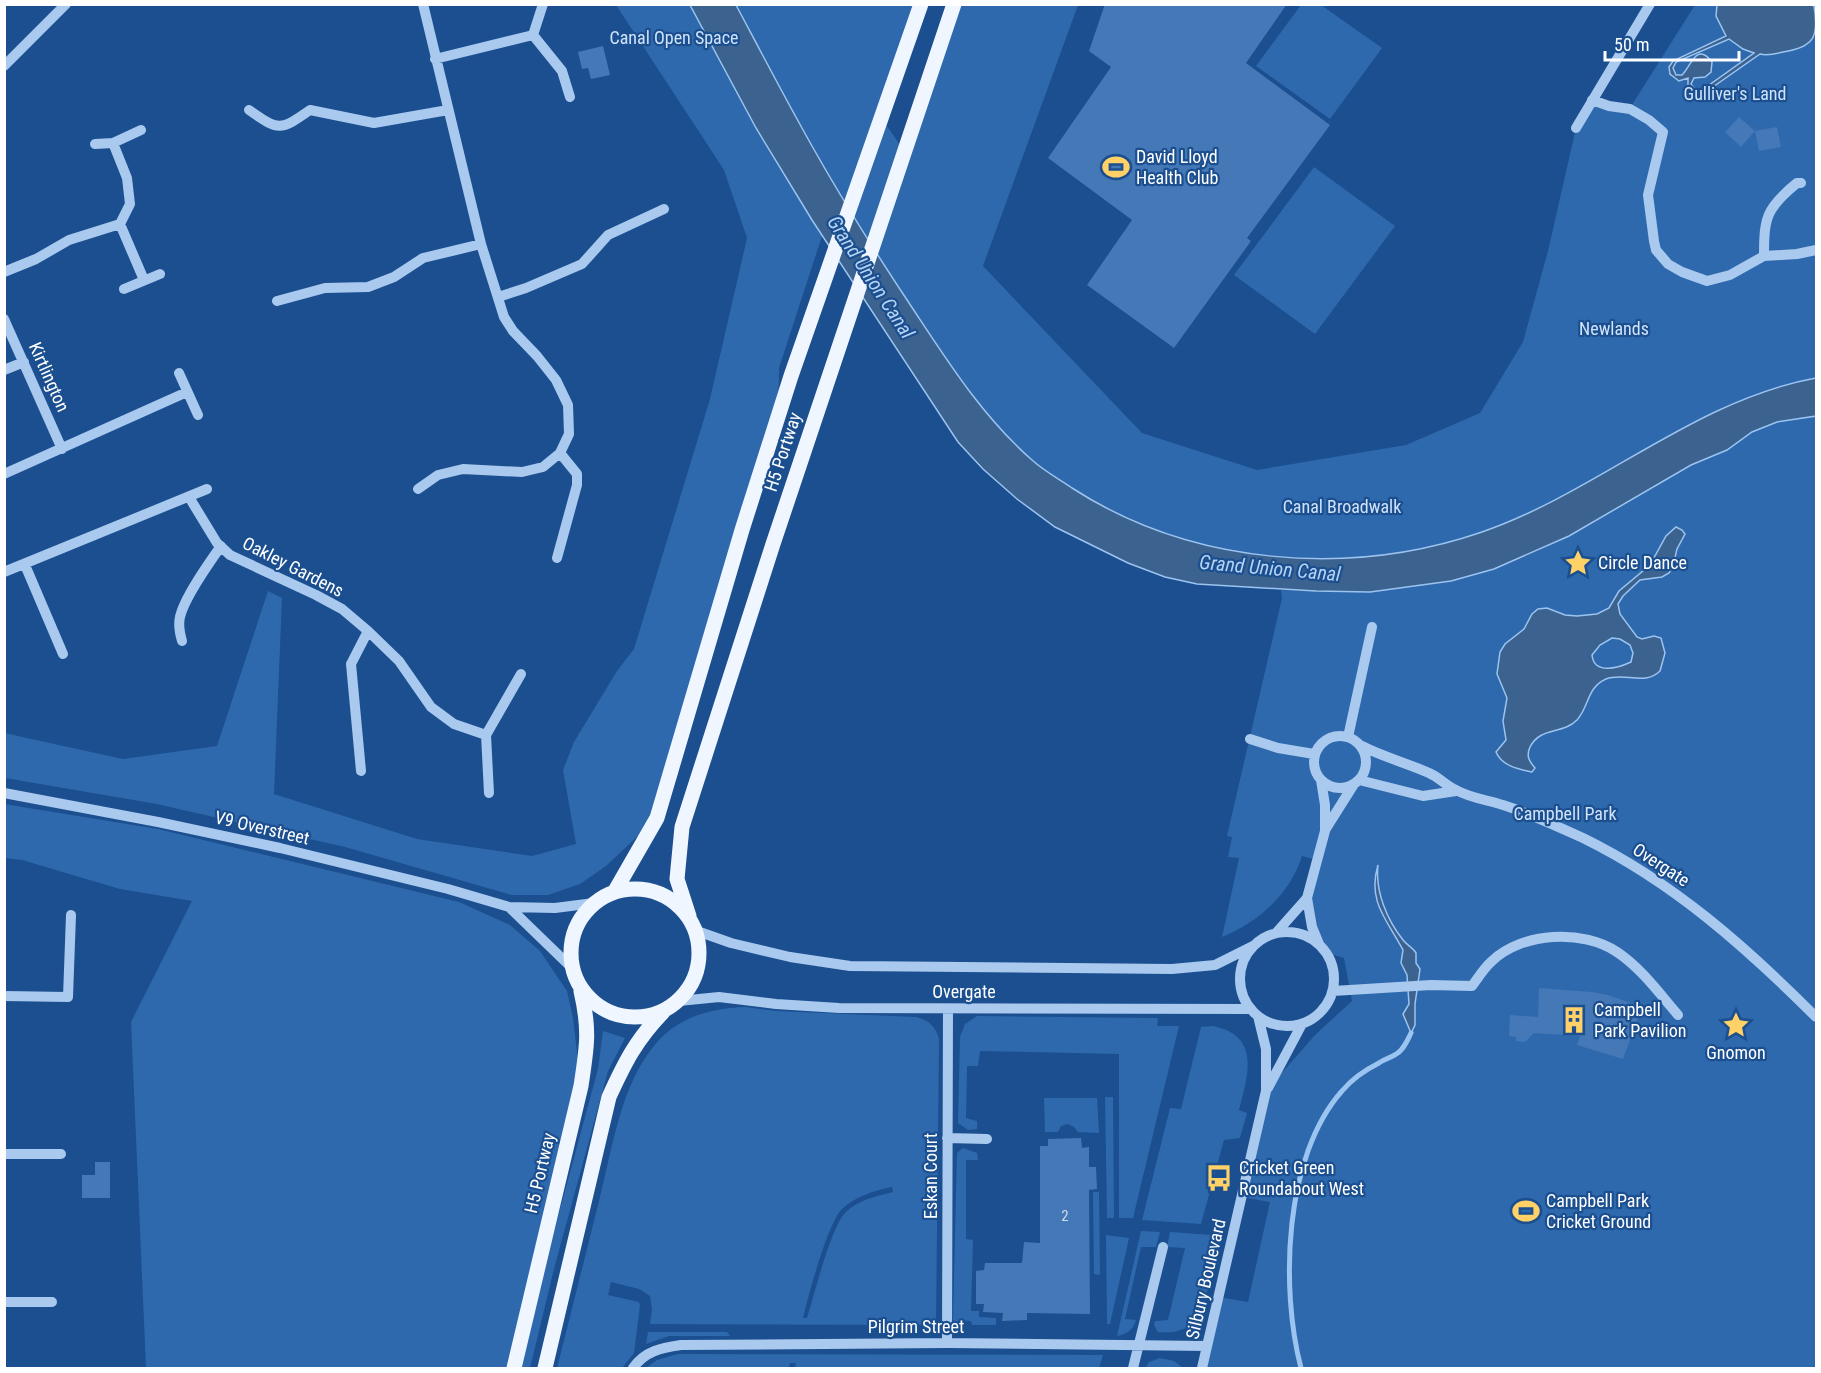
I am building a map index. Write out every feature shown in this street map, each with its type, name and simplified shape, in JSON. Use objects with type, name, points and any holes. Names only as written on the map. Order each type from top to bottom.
[{"type":"main road","name":"H5 Portway","points":[[615,891],[657,818],[742,530],[791,376],[921,4]]},
{"type":"main road","name":"H5 Portway","points":[[689,916],[677,879],[682,827],[954,4]]},
{"type":"main road","points":[[636,888],[656,891],[674,901],[689,916],[697,931],[700,950],[698,969],[691,986],[679,1001],[665,1010],[646,1017],[627,1017],[608,1011],[591,1000],[579,985],[573,969],[571,951],[574,933],[582,917],[594,903],[615,891],[636,888]]},
{"type":"main road","name":"H5 Portway","points":[[514,1368],[578,1097],[588,1040],[586,1013],[579,985]]},
{"type":"main road","points":[[544,1368],[609,1097],[627,1057],[645,1031],[665,1010]]},
{"type":"street","points":[[4,66],[66,4]]},
{"type":"street","points":[[418,489],[438,475],[463,469],[522,472],[543,467],[560,453],[569,434],[568,405],[556,380],[513,331],[504,317],[482,244],[423,4]]},
{"type":"street","points":[[533,35],[543,4]]},
{"type":"street","points":[[1576,128],[1650,4]]},
{"type":"street","points":[[435,59],[533,35]]},
{"type":"street","points":[[533,35],[562,71],[570,97]]},
{"type":"street","points":[[1592,100],[1609,106],[1630,108],[1663,132],[1648,195],[1656,250],[1668,264],[1707,281],[1730,275],[1764,256],[1816,250]]},
{"type":"street","points":[[249,110],[274,126],[289,124],[309,110],[374,123],[448,110]]},
{"type":"street","points":[[95,144],[113,143],[141,130]]},
{"type":"street","points":[[4,272],[36,259],[69,240],[120,225],[130,204],[127,178],[113,143]]},
{"type":"street","points":[[1764,256],[1764,226],[1771,209],[1797,183],[1802,183]]},
{"type":"street","points":[[498,297],[582,264],[608,235],[664,209]]},
{"type":"street","points":[[120,225],[144,280]]},
{"type":"street","points":[[278,301],[325,288],[368,287],[394,277],[423,258],[482,244]]},
{"type":"street","points":[[124,289],[159,274]]},
{"type":"street","name":"Kirtlington","points":[[4,319],[62,449]]},
{"type":"street","points":[[4,370],[24,362]]},
{"type":"street","points":[[179,373],[198,415]]},
{"type":"street","points":[[4,474],[187,392]]},
{"type":"street","points":[[557,558],[577,485],[577,474],[560,453]]},
{"type":"street","points":[[4,572],[207,489]]},
{"type":"street","name":"Oakley Gardens","points":[[189,497],[207,528],[230,555],[342,609],[399,661],[431,707],[454,724],[486,735]]},
{"type":"street","points":[[182,641],[179,625],[182,610],[221,546]]},
{"type":"street","points":[[25,565],[63,654]]},
{"type":"street","points":[[1348,736],[1372,627]]},
{"type":"street","points":[[361,771],[351,664],[368,631]]},
{"type":"street","points":[[489,793],[486,735],[521,674]]},
{"type":"street","points":[[1255,1013],[1279,1025],[1302,1024],[1321,1011],[1333,991],[1333,966],[1312,927],[1307,898],[1325,831],[1325,805],[1321,780],[1314,768],[1314,754],[1318,747],[1332,736],[1348,736],[1362,746],[1366,768],[1325,831]]},
{"type":"street","points":[[1250,739],[1278,748],[1314,754]]},
{"type":"street","name":"Overgate","points":[[1362,746],[1380,755],[1431,773],[1456,791],[1521,811],[1556,826],[1640,869],[1710,919],[1754,956],[1816,1017]]},
{"type":"street","points":[[1321,780],[1336,788],[1356,782]]},
{"type":"street","name":"Overgate","points":[[1356,782],[1423,796],[1456,791]]},
{"type":"street","name":"V9 Overstreet","points":[[4,793],[279,848],[448,889],[509,907],[555,908],[594,903]]},
{"type":"street","points":[[1276,933],[1307,898]]},
{"type":"street","name":"V9 Overstreet","points":[[509,907],[573,969]]},
{"type":"street","points":[[4,996],[68,997],[70,915]]},
{"type":"street","name":"Overgate","points":[[697,931],[731,943],[790,957],[850,966],[1172,969],[1215,965],[1253,946]]},
{"type":"street","points":[[1266,1091],[1266,1049],[1255,1013],[1244,998],[1240,984],[1240,970],[1253,946],[1263,938],[1276,933],[1299,933],[1320,944]]},
{"type":"street","points":[[1333,991],[1472,986],[1492,960],[1519,944],[1555,936],[1586,939],[1616,951],[1641,972],[1678,1015]]},
{"type":"street","name":"Overgate","points":[[679,1001],[719,997],[839,1008],[1165,1009],[1255,1013]]},
{"type":"street","name":"Eskan Court","points":[[947,1343],[948,1009]]},
{"type":"street","points":[[1266,1091],[1302,1024]]},
{"type":"street","name":"Silbury Boulevard","points":[[1202,1368],[1266,1091]]},
{"type":"street","points":[[947,1138],[987,1139]]},
{"type":"street","points":[[4,1154],[61,1154]]},
{"type":"street","points":[[1134,1368],[1163,1247]]},
{"type":"street","points":[[4,1302],[52,1302]]},
{"type":"street","name":"Pilgrim Street","points":[[633,1368],[639,1359],[652,1351],[681,1345],[947,1343],[1207,1346]]},
{"type":"green space","name":"Canal Open Space","points":[[616,5],[690,5],[756,128],[822,236],[779,368],[778,420],[657,818],[606,866],[580,884],[548,895],[512,895],[345,847],[157,804],[5,778],[4,733],[123,759],[217,746],[268,591],[282,598],[274,794],[417,839],[532,856],[576,844],[563,770],[574,742],[617,671],[634,649],[710,399],[747,238],[724,170]]},
{"type":"green space","points":[[736,5],[921,5],[881,117],[904,151],[954,5],[1078,5],[983,266],[1142,433],[1257,470],[1406,445],[1480,413],[1523,342],[1548,251],[1576,128],[1592,100],[1630,108],[1695,5],[1816,5],[1816,378],[1771,389],[1729,406],[1687,426],[1525,515],[1482,532],[1431,546],[1378,555],[1325,559],[1271,556],[1219,548],[1167,534],[1118,514],[1072,488],[1032,460],[983,409],[941,352],[849,209],[802,129]]},
{"type":"green space","points":[[1301,5],[1321,5],[1382,48],[1330,119],[1256,66]]},
{"type":"green space","points":[[1314,167],[1395,226],[1315,334],[1234,275]]},
{"type":"green space","name":"Campbell Park","points":[[1816,416],[1816,1368],[1202,1368],[1218,1297],[1248,1302],[1270,1202],[1242,1197],[1266,1091],[1315,1035],[1352,1001],[1344,958],[1327,953],[1320,944],[1307,898],[1317,860],[1302,856],[1290,883],[1271,905],[1236,931],[1222,937],[1239,858],[1228,857],[1232,837],[1227,836],[1282,598],[1281,590],[1370,592],[1451,581],[1538,550],[1569,536],[1691,465],[1727,450],[1752,432],[1777,422]]},
{"type":"green space","points":[[4,804],[158,829],[459,902],[510,925],[540,951],[567,991],[573,1018],[581,1086],[514,1368],[146,1368],[131,1022],[192,901],[120,889],[22,860],[5,858]]},
{"type":"green space","points":[[745,1007],[776,1011],[916,1017],[928,1022],[936,1031],[939,1039],[936,1325],[650,1324],[652,1309],[650,1296],[639,1289],[611,1282],[608,1295],[639,1302],[640,1305],[634,1353],[622,1368],[557,1368],[619,1117],[635,1077],[645,1058],[658,1041],[677,1025],[709,1012]],"holes":[[[892,1187],[893,1192],[856,1204],[840,1220],[818,1278],[807,1318],[803,1318],[825,1244],[842,1209],[872,1192]]]},
{"type":"green space","points":[[977,1016],[1158,1018],[1157,1026],[1179,1026],[1133,1218],[1119,1218],[1119,1054],[980,1051],[978,1066],[967,1066],[966,1118],[977,1121],[977,1129],[968,1130],[958,1123],[960,1037],[965,1024]]},
{"type":"green space","points":[[1213,1026],[1239,1038],[1245,1048],[1247,1071],[1239,1110],[1247,1113],[1240,1138],[1224,1140],[1201,1224],[1142,1220],[1170,1108],[1181,1109],[1201,1027]]},
{"type":"green space","points":[[603,1031],[625,1038],[608,1071],[555,1265],[530,1368],[519,1368],[598,1069]]},
{"type":"green space","points":[[1105,1097],[1113,1097],[1114,1218],[1107,1218]]},
{"type":"green space","points":[[1044,1098],[1097,1098],[1099,1133],[1078,1132],[1068,1124],[1061,1126],[1058,1132],[1045,1132]]},
{"type":"green space","points":[[963,1148],[977,1153],[978,1160],[966,1160],[966,1239],[973,1240],[971,1311],[979,1311],[979,1317],[996,1318],[996,1325],[972,1325],[971,1321],[961,1320],[960,1326],[953,1320],[957,1153]]},
{"type":"green space","points":[[1093,1192],[1099,1192],[1100,1275],[1094,1274]]},
{"type":"green space","points":[[1141,1231],[1160,1232],[1156,1247],[1141,1247],[1125,1319],[1136,1320],[1129,1331],[1117,1336]]},
{"type":"green space","points":[[1170,1232],[1212,1235],[1205,1265],[1211,1275],[1201,1318],[1181,1330],[1158,1332],[1154,1325],[1155,1321],[1168,1320],[1185,1248],[1167,1247]]},
{"type":"green space","points":[[1106,1235],[1129,1238],[1110,1324],[1107,1324]]},
{"type":"green space","points":[[648,1332],[727,1332],[730,1336],[669,1336],[646,1344]]},
{"type":"green space","points":[[678,1354],[1103,1355],[1099,1368],[795,1368],[796,1363],[790,1363],[789,1368],[646,1368],[657,1360]]},
{"type":"green space","points":[[1160,1358],[1174,1361],[1183,1368],[1145,1368],[1149,1362]]},
{"type":"water","points":[[1810,4],[1814,6],[1815,32],[1808,43],[1802,47],[1774,54],[1760,54],[1700,96],[1692,95],[1688,90],[1688,78],[1679,81],[1670,74],[1669,67],[1673,61],[1726,36],[1716,16],[1717,5]],"holes":[[[1729,39],[1743,49],[1754,53],[1702,90],[1696,91],[1691,84],[1694,78],[1705,77],[1711,72],[1712,62],[1706,56],[1702,54],[1694,58],[1682,75],[1676,75],[1673,68],[1676,62]]]},
{"type":"water","name":"Grand Union Canal","points":[[690,5],[736,5],[802,129],[862,230],[955,371],[998,427],[1037,464],[1072,488],[1118,514],[1167,534],[1219,548],[1271,556],[1325,559],[1378,555],[1431,546],[1482,532],[1525,515],[1687,426],[1771,389],[1816,378],[1816,416],[1777,422],[1752,432],[1727,450],[1691,465],[1569,536],[1494,569],[1451,581],[1370,592],[1197,584],[1165,577],[1128,563],[1055,527],[1017,499],[983,469],[958,442],[812,220],[756,128]]},
{"type":"water","points":[[1676,527],[1685,534],[1669,573],[1662,577],[1640,580],[1618,604],[1620,614],[1637,637],[1661,638],[1665,653],[1660,671],[1648,678],[1613,677],[1606,679],[1595,687],[1577,720],[1565,728],[1546,733],[1535,740],[1528,753],[1535,768],[1532,772],[1506,764],[1496,752],[1506,740],[1503,721],[1507,698],[1497,674],[1500,652],[1505,644],[1524,629],[1532,614],[1538,609],[1547,608],[1565,615],[1577,616],[1597,614],[1609,608],[1619,591],[1650,565],[1666,536]],"holes":[[[1612,638],[1620,639],[1630,645],[1633,653],[1631,662],[1613,668],[1602,668],[1597,665],[1592,655],[1600,645]]]},
{"type":"water","points":[[1378,865],[1378,885],[1383,905],[1397,932],[1416,953],[1416,963],[1420,969],[1415,1004],[1415,1025],[1411,1033],[1403,1014],[1409,1004],[1407,975],[1401,963],[1403,950],[1380,910],[1377,900],[1375,878]]},
{"type":"building","name":"David Lloyd Health Club","points":[[1105,4],[1287,4],[1246,63],[1330,125],[1247,238],[1251,241],[1174,348],[1087,285],[1132,220],[1048,158],[1111,67],[1089,51]]},
{"type":"building","points":[[603,46],[610,75],[591,79],[588,68],[582,69],[578,52]]},
{"type":"building","points":[[1739,117],[1755,131],[1741,147],[1725,132]]},
{"type":"building","points":[[1777,127],[1781,147],[1759,151],[1755,131]]},
{"type":"building","name":"Campbell Park Pavilion","points":[[1539,988],[1592,992],[1642,1007],[1623,1059],[1577,1045],[1580,1036],[1534,1033],[1525,1042],[1516,1041],[1516,1037],[1509,1036],[1510,1015],[1538,1017]]},
{"type":"building","points":[[1081,1138],[1082,1148],[1089,1147],[1089,1167],[1096,1167],[1097,1189],[1089,1190],[1090,1314],[1027,1313],[1027,1320],[1002,1321],[1003,1313],[983,1312],[984,1304],[976,1304],[976,1271],[984,1270],[985,1263],[1022,1263],[1024,1242],[1040,1243],[1040,1146],[1048,1146],[1048,1139]]},
{"type":"building","points":[[95,1162],[110,1162],[110,1198],[82,1198],[82,1175],[95,1175]]},
{"type":"waterway","points":[[1301,1368],[1294,1336],[1289,1262],[1298,1186],[1308,1150],[1323,1118],[1342,1091],[1364,1072],[1399,1052],[1411,1033]]},
{"type":"place","name":"David Lloyd Health Club","points":[[1116,167]]},
{"type":"place","name":"Circle Dance","points":[[1578,563]]},
{"type":"place","name":"Campbell Park Pavilion","points":[[1574,1020]]},
{"type":"place","name":"Gnomon","points":[[1736,1025]]},
{"type":"place","name":"Cricket Green Roundabout West","points":[[1219,1178]]},
{"type":"place","name":"Campbell Park Cricket Ground","points":[[1526,1211]]},
{"type":"park label","name":"Gulliver's Land","points":[[1735,94]]},
{"type":"park label","name":"Newlands","points":[[1614,329]]},
{"type":"park label","name":"Canal Broadwalk","points":[[1342,507]]}]
